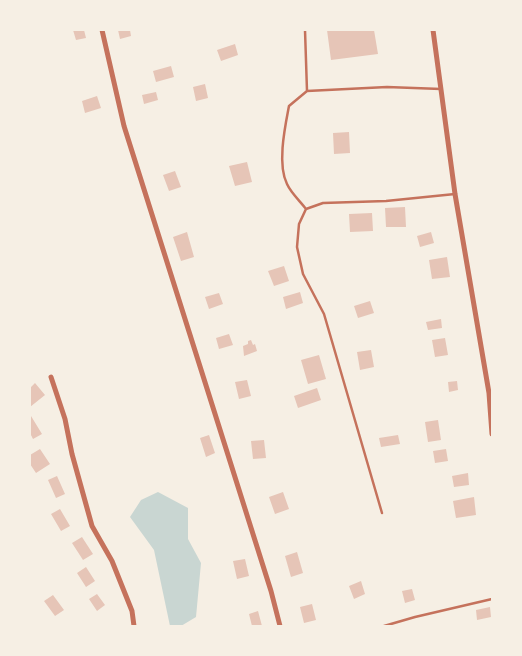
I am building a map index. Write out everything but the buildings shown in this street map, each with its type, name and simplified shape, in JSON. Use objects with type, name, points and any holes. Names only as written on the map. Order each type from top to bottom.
[{"type":"street","points":[[102,30],[124,126],[271,591],[280,626]]},
{"type":"street","points":[[433,30],[455,194],[490,393],[492,434]]},
{"type":"street","points":[[51,377],[65,420],[72,454],[92,526],[112,561],[132,611],[134,626]]},
{"type":"lane","points":[[305,30],[308,91]]},
{"type":"lane","points":[[306,209],[286,183],[282,161],[289,106],[308,91],[387,86],[441,89]]},
{"type":"lane","points":[[382,513],[324,314],[303,274],[297,247],[299,224],[306,209],[323,203],[386,201],[455,194]]},
{"type":"lane","points":[[384,626],[492,599]]},
{"type":"shaded area","points":[[158,492],[188,508],[188,539],[201,563],[196,617],[181,626],[170,626],[154,550],[130,517],[141,500]]}]
